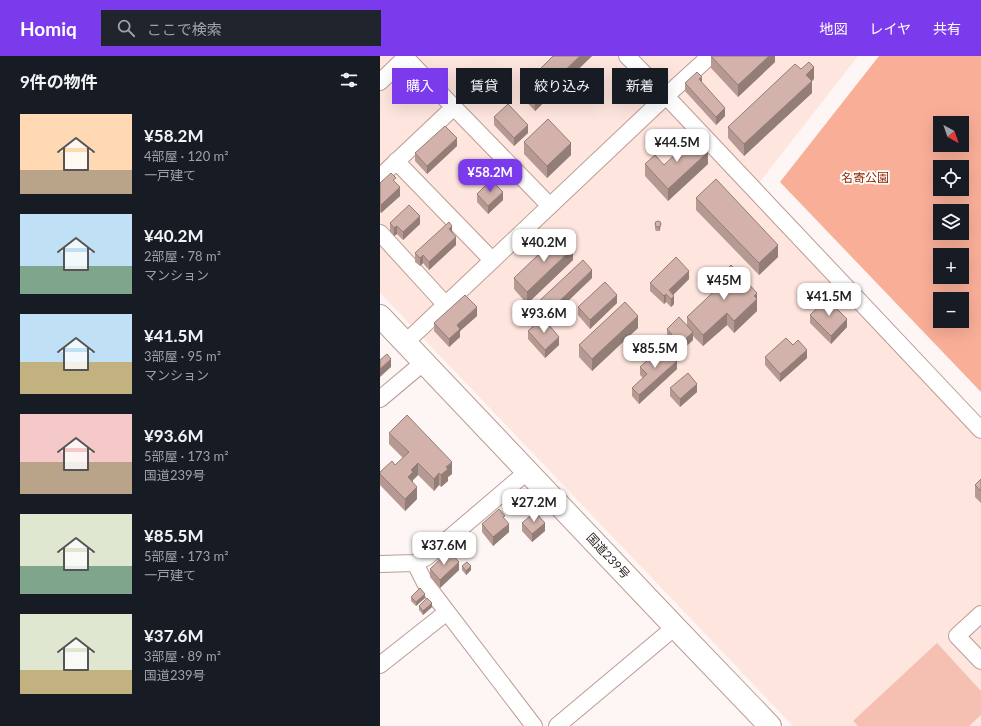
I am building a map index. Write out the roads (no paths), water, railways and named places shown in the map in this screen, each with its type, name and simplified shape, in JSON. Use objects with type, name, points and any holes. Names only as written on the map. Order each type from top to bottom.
[{"type":"highway","name":"国道239号","points":[[380,316],[770,726]]},
{"type":"street","points":[[627,56],[639,68]]},
{"type":"street","points":[[668,94],[710,56]]},
{"type":"street","points":[[380,82],[406,57],[550,206]]},
{"type":"street","points":[[668,98],[981,430]]},
{"type":"street","points":[[405,343],[658,104]]},
{"type":"street","points":[[380,176],[454,107]]},
{"type":"street","points":[[396,161],[492,260]]},
{"type":"street","points":[[380,233],[445,304]]},
{"type":"street","points":[[380,399],[424,362]]},
{"type":"street","points":[[380,564],[415,563],[427,557],[528,471]]},
{"type":"street","points":[[415,563],[425,583],[534,726]]},
{"type":"street","points":[[380,665],[447,612]]},
{"type":"street","points":[[981,614],[957,636],[981,661]]},
{"type":"street","points":[[557,726],[675,627]]},
{"type":"park label","name":"名寄公園","points":[[865,178]]}]
